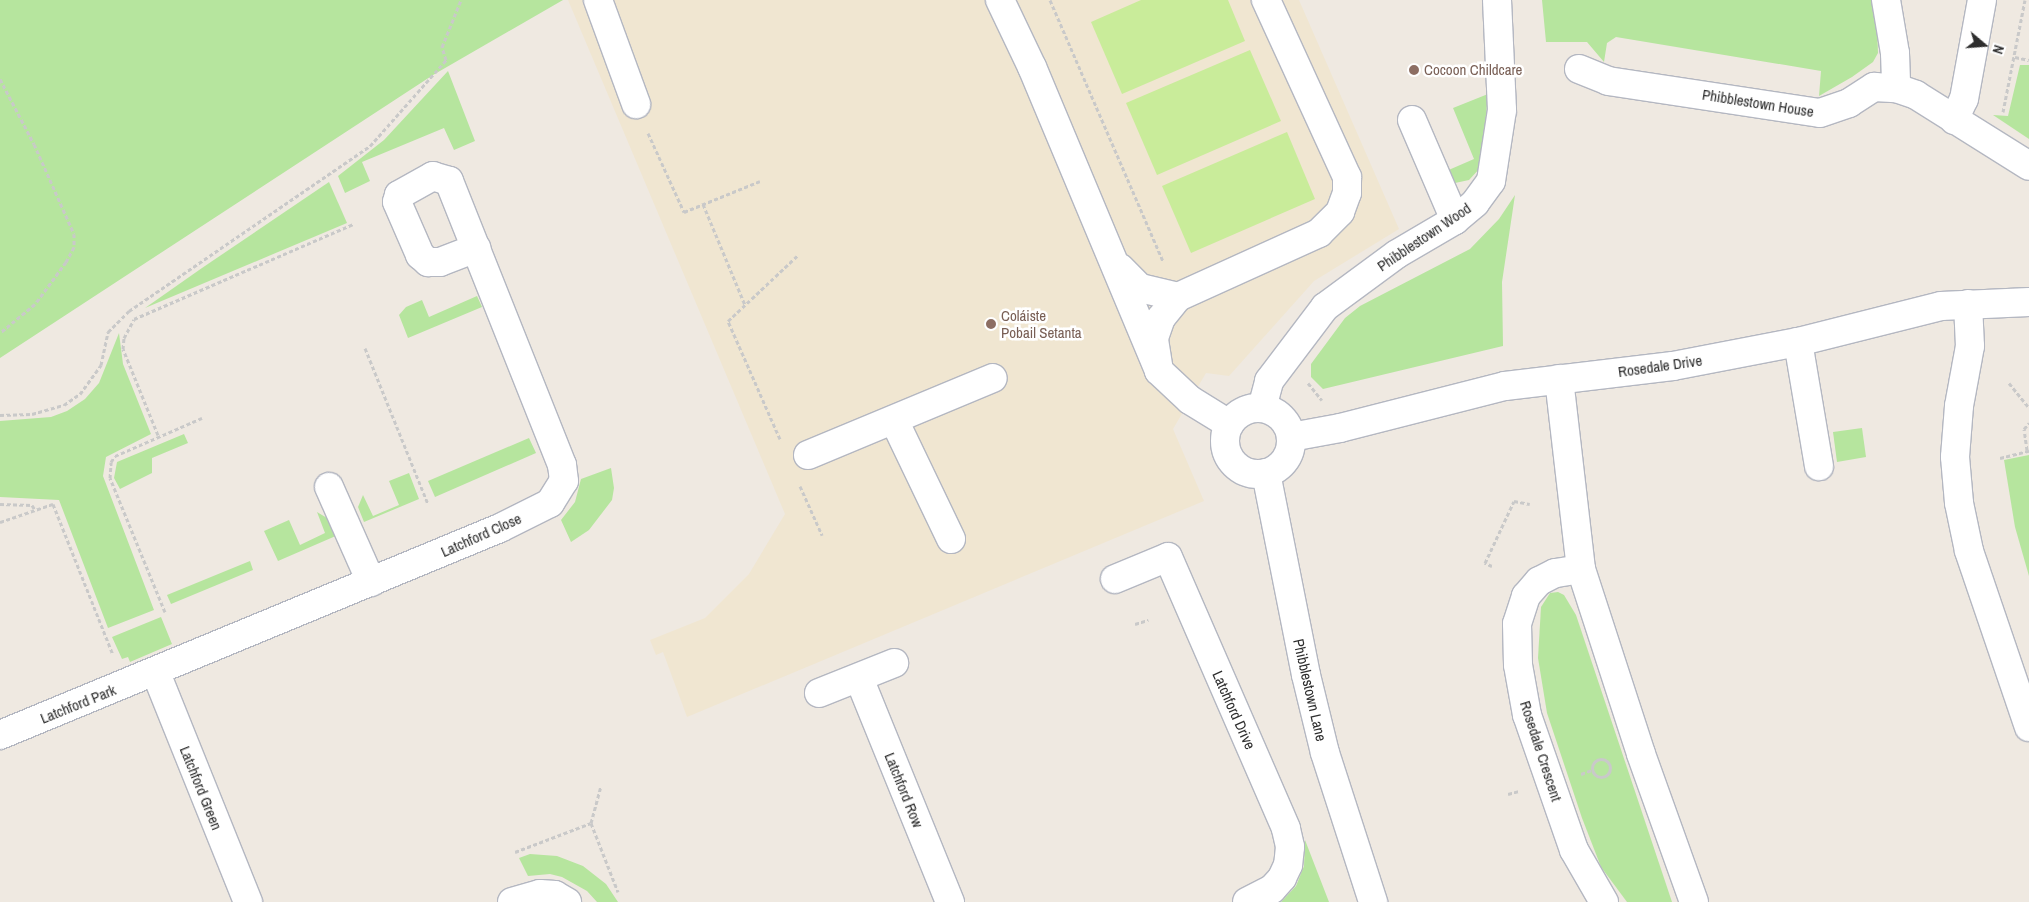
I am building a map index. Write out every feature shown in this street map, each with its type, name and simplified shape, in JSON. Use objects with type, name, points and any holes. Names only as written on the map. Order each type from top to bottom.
[{"type":"street","points":[[598,0],[636,104]]},
{"type":"street","points":[[1000,0],[1116,264],[1160,371],[1190,400],[1229,424]]},
{"type":"street","points":[[1160,371],[1154,338],[1161,318],[1178,297],[1320,233],[1340,212],[1347,194],[1347,177],[1266,0]]},
{"type":"street","name":"Phibblestown Wood","points":[[1262,408],[1269,381],[1325,307],[1397,254],[1455,220],[1484,193],[1496,159],[1502,110],[1497,0]]},
{"type":"street","points":[[1886,0],[1895,53],[1896,88]]},
{"type":"street","points":[[1954,120],[1964,99],[1982,0]]},
{"type":"street","name":"Phibblestown House","points":[[1580,69],[1608,81],[1820,113],[1849,103],[1874,87],[1896,88],[1916,95],[2029,166]]},
{"type":"street","points":[[1412,120],[1455,220]]},
{"type":"street","name":"Latchford Close","points":[[156,673],[371,582],[550,503],[564,481],[562,464],[476,248]]},
{"type":"street","points":[[1116,264],[1140,288],[1178,297]]},
{"type":"street","name":"Rosedale Drive","points":[[1291,437],[1336,429],[1505,386],[1670,366],[1798,342],[1941,306],[2029,302]]},
{"type":"street","points":[[1968,304],[1970,346],[1959,406],[1955,457],[1960,510],[1969,551],[2029,727]]},
{"type":"street","points":[[1798,342],[1819,466]]},
{"type":"street","points":[[808,455],[994,378]]},
{"type":"street","points":[[1559,379],[1581,569],[1694,902]]},
{"type":"street","points":[[1262,408],[1282,418],[1291,437],[1282,463],[1266,473],[1255,474],[1235,465],[1225,446],[1229,424],[1243,411],[1262,408]]},
{"type":"street","points":[[894,420],[951,539]]},
{"type":"street","name":"Phibblestown Lane","points":[[1266,473],[1316,718],[1373,902]]},
{"type":"street","points":[[329,487],[371,582]]},
{"type":"street","name":"Latchford Drive","points":[[1115,578],[1168,557],[1286,829],[1289,856],[1282,878],[1272,889],[1247,902]]},
{"type":"street","name":"Rosedale Crescent","points":[[1581,569],[1556,573],[1539,581],[1526,596],[1517,624],[1518,665],[1527,715],[1574,850],[1604,902]]},
{"type":"street","points":[[819,693],[894,663]]},
{"type":"street","name":"Latchford Park","points":[[0,736],[156,673]]},
{"type":"street","name":"Latchford Green","points":[[156,673],[248,902]]},
{"type":"street","name":"Latchford Row","points":[[858,678],[950,902]]},
{"type":"street","points":[[512,902],[540,894],[554,895],[567,902]]},
{"type":"path","points":[[0,415],[32,414],[64,404],[80,394],[101,365],[108,332],[129,310],[370,146],[446,60],[442,47],[462,0]]},
{"type":"path","points":[[1050,0],[1178,297]]},
{"type":"path","points":[[1996,110],[2004,112],[2025,0]]},
{"type":"path","points":[[2015,58],[2029,60]]},
{"type":"path","points":[[0,80],[34,144],[74,234],[74,246],[66,262],[35,304],[0,333]]},
{"type":"path","points":[[636,104],[684,212],[760,180]]},
{"type":"path","points":[[704,204],[745,305]]},
{"type":"path","points":[[158,435],[123,350],[124,338],[134,319],[354,224]]},
{"type":"path","points":[[783,446],[728,321],[797,256]]},
{"type":"path","points":[[365,348],[428,504]]},
{"type":"path","points":[[1286,357],[1331,411],[1336,429]]},
{"type":"path","points":[[2009,383],[2029,408]]},
{"type":"path","points":[[165,612],[109,470],[115,456],[158,435],[202,418]]},
{"type":"path","points":[[2000,458],[2028,450],[2024,429],[2029,424]]},
{"type":"path","points":[[799,482],[822,535]]},
{"type":"path","points":[[1492,566],[1485,563],[1514,501],[1530,504]]},
{"type":"path","points":[[0,504],[32,505],[36,510]]},
{"type":"path","points":[[0,522],[53,504],[115,661]]},
{"type":"path","points":[[1135,624],[1148,620]]},
{"type":"path","points":[[1600,758],[1606,760],[1610,765],[1608,774],[1595,776],[1592,764],[1600,758]]},
{"type":"path","points":[[600,786],[591,823],[618,892]]},
{"type":"path","points":[[515,852],[591,823]]},
{"type":"shaded area","name":"Coláiste Pobail Setanta","points":[[568,0],[1299,0],[1399,229],[1314,281],[1229,376],[1206,373],[1173,429],[1204,501],[687,717],[663,652],[656,655],[650,640],[705,618],[749,574],[785,514]]},
{"type":"green space","points":[[0,0],[563,0],[433,75],[0,358]]},
{"type":"green space","points":[[1141,0],[1228,0],[1245,41],[1122,94],[1091,22]]},
{"type":"green space","points":[[1542,0],[1876,0],[1878,53],[1873,62],[1852,77],[1819,96],[1821,71],[1616,37],[1607,43],[1604,62],[1587,42],[1546,42]]},
{"type":"green space","points":[[1250,50],[1281,121],[1157,175],[1126,103]]},
{"type":"green space","points":[[2020,65],[2029,65],[2029,139],[1993,115],[2008,116]]},
{"type":"green space","points":[[448,71],[475,141],[454,150],[444,128],[362,162],[370,181],[345,193],[338,176],[384,140]]},
{"type":"green space","points":[[1488,94],[1481,167],[1469,180],[1455,183],[1444,172],[1474,159],[1453,108]]},
{"type":"green space","points":[[1287,132],[1315,199],[1191,253],[1162,186]]},
{"type":"green space","points":[[329,182],[347,223],[145,308],[202,268]]},
{"type":"green space","points":[[1515,195],[1502,282],[1503,346],[1323,389],[1311,377],[1311,364],[1345,318],[1360,306],[1470,249],[1499,219]]},
{"type":"green space","points":[[477,296],[482,307],[408,338],[399,315],[406,307],[422,300],[429,317]]},
{"type":"green space","points":[[119,333],[123,364],[151,434],[106,457],[103,476],[154,610],[108,628],[59,500],[0,497],[0,421],[51,417],[67,411],[85,399],[99,383]]},
{"type":"green space","points":[[1862,428],[1866,457],[1837,462],[1833,432]]},
{"type":"green space","points":[[184,434],[188,443],[152,458],[152,473],[120,489],[114,478],[117,462]]},
{"type":"green space","points":[[529,438],[536,453],[435,497],[428,481]]},
{"type":"green space","points":[[2029,455],[2029,576],[2015,527],[2004,460]]},
{"type":"green space","points":[[611,468],[614,488],[612,500],[589,530],[571,542],[561,520],[575,502],[581,479]]},
{"type":"green space","points":[[409,473],[419,499],[364,522],[358,507],[363,495],[373,516],[399,505],[389,481]]},
{"type":"green space","points":[[317,512],[327,518],[338,535],[278,561],[264,531],[289,520],[300,545],[325,533]]},
{"type":"green space","points":[[250,561],[253,570],[171,604],[167,595]]},
{"type":"green space","points":[[1558,592],[1564,595],[1576,615],[1672,902],[1627,902],[1601,867],[1582,818],[1547,713],[1538,658],[1541,607],[1550,593]]},
{"type":"green space","points":[[161,617],[172,644],[130,662],[128,657],[122,659],[112,637]]},
{"type":"green space","points":[[1305,840],[1329,902],[1281,902],[1296,886],[1304,866]]},
{"type":"green space","points":[[530,854],[557,856],[583,866],[606,884],[618,902],[597,902],[587,891],[562,877],[550,874],[528,876],[519,858]]},
{"type":"place","name":"Cocoon Childcare","points":[[1414,70]]},
{"type":"place","name":"Coláiste Pobail Setanta","points":[[991,324]]}]
